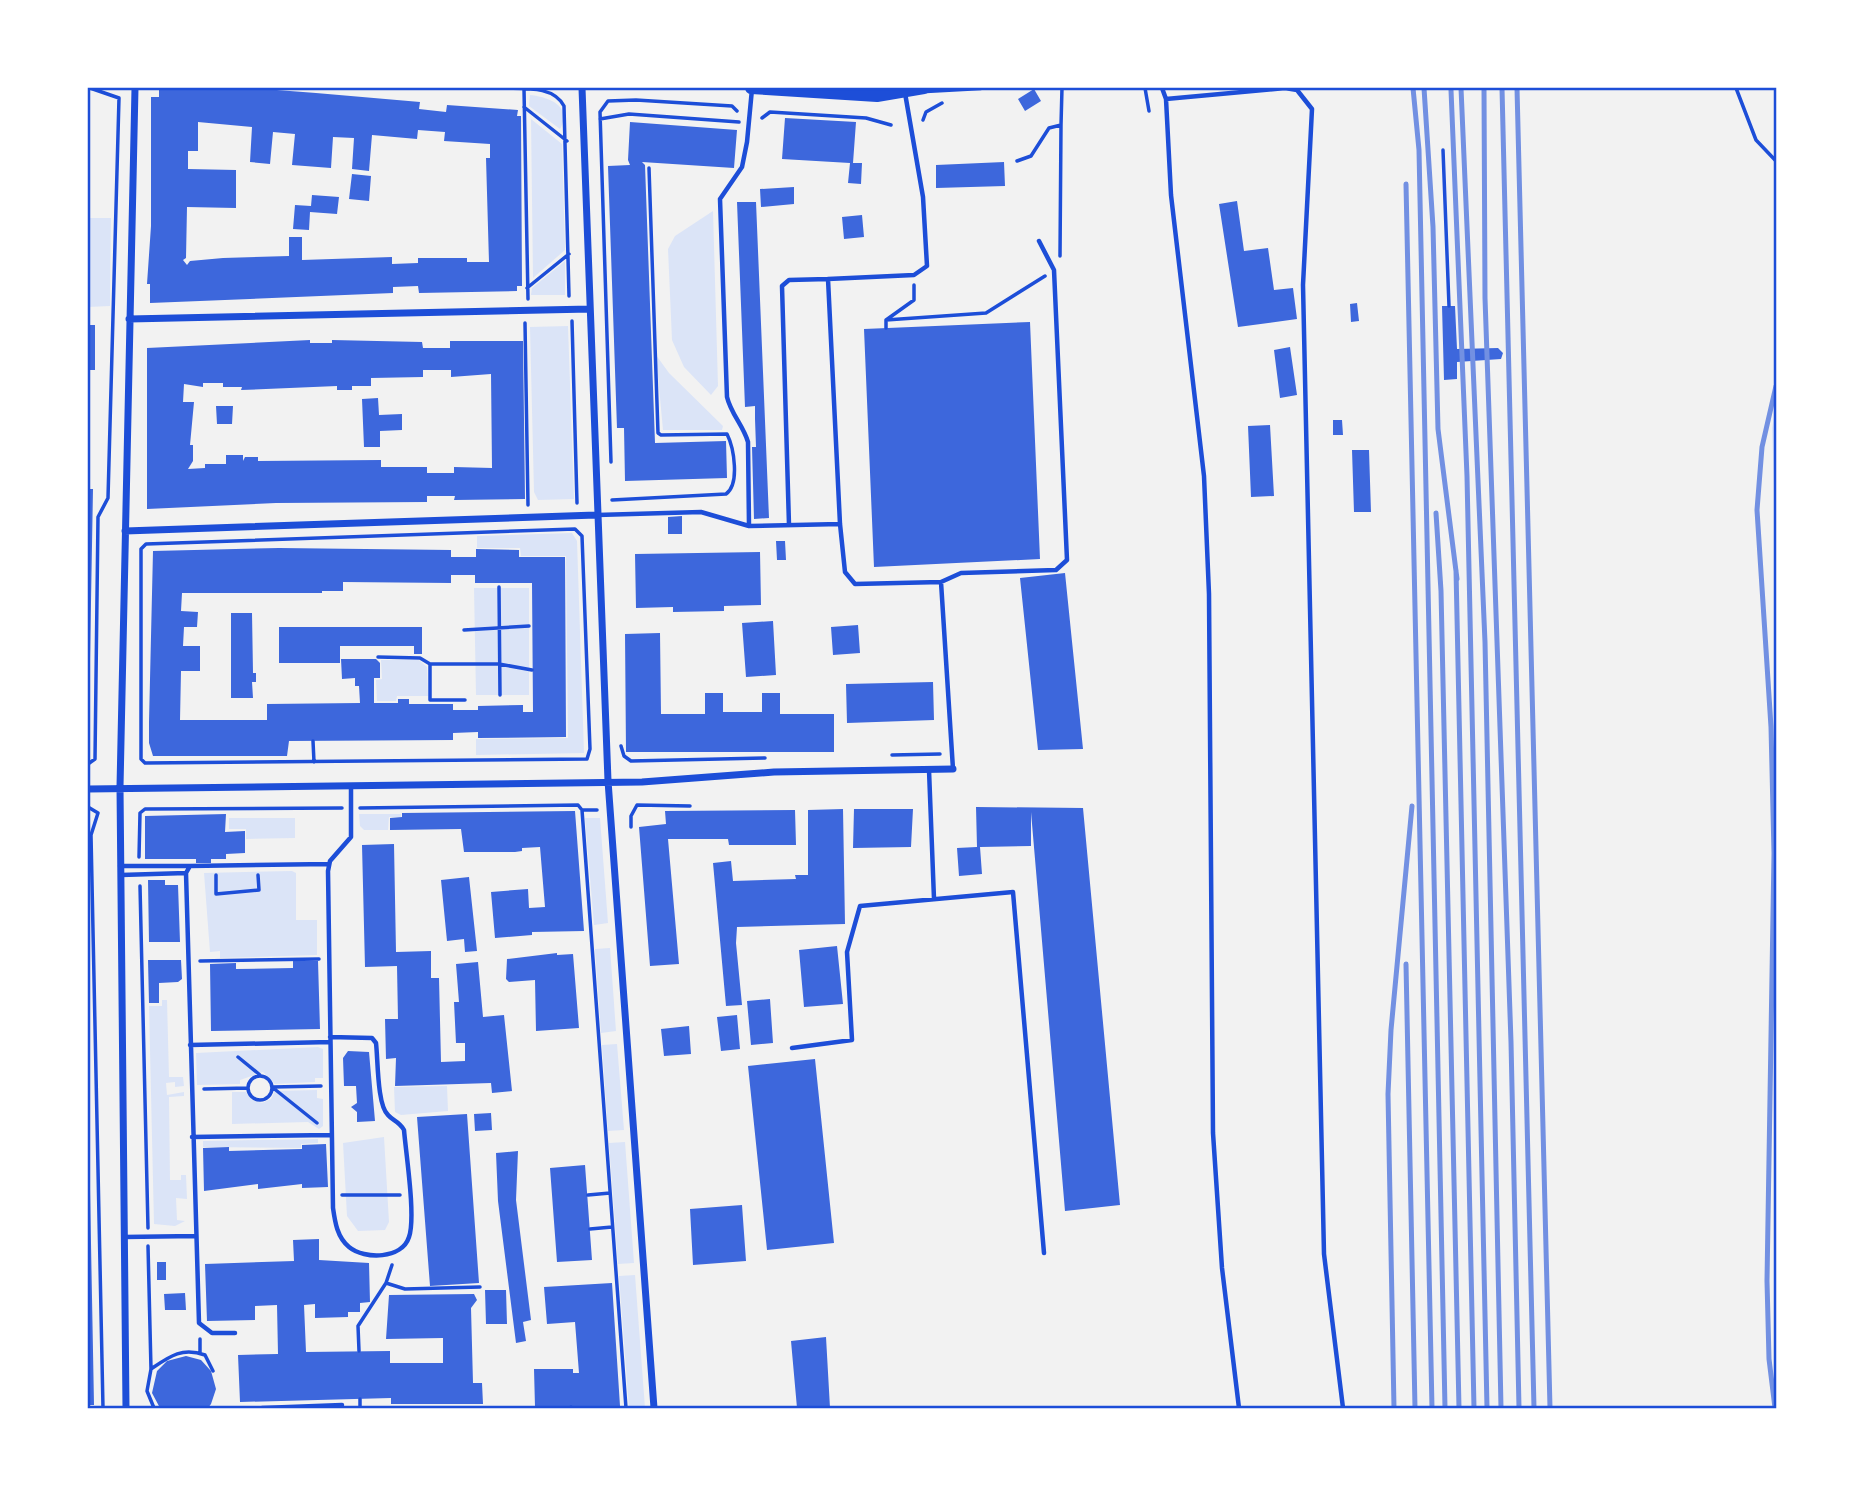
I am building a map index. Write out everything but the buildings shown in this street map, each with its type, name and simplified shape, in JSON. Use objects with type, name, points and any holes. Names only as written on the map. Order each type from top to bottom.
[{"type":"main road","points":[[752,88],[862,96],[924,88]]},
{"type":"street","points":[[126,1409],[120,787],[135,88]]},
{"type":"street","points":[[582,88],[608,781],[654,1409]]},
{"type":"street","points":[[129,319],[590,309]]},
{"type":"street","points":[[125,530],[596,515]]},
{"type":"street","points":[[88,789],[608,781],[774,772],[953,769]]},
{"type":"lane","points":[[749,526],[748,442],[744,429],[730,410],[727,397],[720,199],[741,167],[752,88]]},
{"type":"lane","points":[[789,525],[782,286],[789,279],[914,275],[927,266],[923,197],[905,92],[981,88]]},
{"type":"lane","points":[[1162,88],[1166,99],[1171,195],[1204,475],[1209,594],[1213,1133],[1222,1268],[1239,1409]]},
{"type":"lane","points":[[1166,99],[1285,88],[1297,90],[1312,109],[1303,285],[1324,1240],[1343,1409]]},
{"type":"lane","points":[[828,279],[840,524],[845,572],[855,584],[941,582],[961,573],[1056,570],[1067,561],[1054,270],[1039,241]]},
{"type":"lane","points":[[596,515],[701,512],[749,526],[840,524]]},
{"type":"lane","points":[[941,582],[953,769]]},
{"type":"lane","points":[[929,770],[934,899]]},
{"type":"lane","points":[[190,1045],[222,1044],[330,1039],[369,1037],[376,1043],[382,1106],[388,1116],[399,1122],[404,1130],[409,1237],[404,1247],[394,1254],[360,1253],[350,1248],[336,1226],[332,1195],[330,1039],[330,864],[351,837],[351,783]]},
{"type":"lane","points":[[120,866],[330,864]]},
{"type":"lane","points":[[190,866],[186,873],[199,1323],[212,1333],[236,1333]]},
{"type":"lane","points":[[120,875],[186,873]]},
{"type":"lane","points":[[792,1048],[852,1040],[847,952],[860,906],[1013,892],[1044,1253]]},
{"type":"lane","points":[[192,1137],[331,1135]]},
{"type":"lane","points":[[124,1237],[196,1236]]},
{"type":"lane","points":[[262,1409],[342,1405]]},
{"type":"path","points":[[88,764],[95,759],[98,517],[108,498],[119,98],[90,88]]},
{"type":"path","points":[[502,88],[546,91],[561,100],[566,113],[571,293],[560,298]]},
{"type":"path","points":[[922,122],[926,112],[970,88]]},
{"type":"path","points":[[886,320],[986,313],[1060,267],[1062,88]]},
{"type":"path","points":[[1145,88],[1149,111]]},
{"type":"path","points":[[1736,88],[1756,140],[1776,161]]},
{"type":"path","points":[[524,89],[528,299]]},
{"type":"path","points":[[611,463],[600,119],[603,105],[608,101],[636,100],[732,106],[741,122]]},
{"type":"path","points":[[524,107],[567,141]]},
{"type":"path","points":[[600,119],[629,114],[758,124],[770,112],[866,118],[891,125]]},
{"type":"path","points":[[1017,161],[1031,156],[1049,128],[1061,125]]},
{"type":"path","points":[[1443,150],[1449,306]]},
{"type":"path","points":[[612,500],[726,494],[733,482],[732,444],[727,435],[658,433],[649,168]]},
{"type":"path","points":[[527,288],[570,253]]},
{"type":"path","points":[[886,320],[914,300],[914,275]]},
{"type":"path","points":[[515,299],[538,299]]},
{"type":"path","points":[[886,320],[887,328]]},
{"type":"path","points":[[560,322],[572,321],[577,503],[565,504]]},
{"type":"path","points":[[513,323],[537,322]]},
{"type":"path","points":[[525,323],[528,505]]},
{"type":"path","points":[[612,488],[613,514]]},
{"type":"path","points":[[515,505],[540,505]]},
{"type":"path","points":[[579,531],[590,749],[587,759],[314,762],[145,763],[141,759],[142,547],[579,531]]},
{"type":"path","points":[[499,587],[500,695]]},
{"type":"path","points":[[464,630],[529,626]]},
{"type":"path","points":[[378,657],[420,658],[430,664],[499,664],[532,670]]},
{"type":"path","points":[[430,664],[430,700],[465,700]]},
{"type":"path","points":[[621,735],[624,756],[631,761],[774,758]]},
{"type":"path","points":[[313,741],[314,762]]},
{"type":"path","points":[[890,755],[953,754]]},
{"type":"path","points":[[631,827],[631,816],[637,806],[690,806]]},
{"type":"path","points":[[88,807],[98,813],[91,835],[103,1409]]},
{"type":"path","points":[[215,866],[216,894],[259,890],[258,865]]},
{"type":"path","points":[[188,962],[324,959]]},
{"type":"path","points":[[142,972],[149,971]]},
{"type":"path","points":[[222,1044],[260,1076],[269,1079],[272,1087],[331,1135]]},
{"type":"path","points":[[248,1088],[252,1079],[260,1076]]},
{"type":"path","points":[[272,1087],[331,1086]]},
{"type":"path","points":[[248,1088],[252,1096],[261,1100],[269,1096],[272,1087]]},
{"type":"path","points":[[191,1089],[248,1088]]},
{"type":"path","points":[[587,1195],[610,1193]]},
{"type":"path","points":[[332,1195],[409,1195]]},
{"type":"path","points":[[590,1229],[612,1227]]},
{"type":"path","points":[[359,1352],[358,1326],[386,1283],[394,1254]]},
{"type":"path","points":[[386,1283],[405,1289],[480,1287]]},
{"type":"path","points":[[151,1369],[172,1354],[190,1351],[205,1355],[214,1371]]},
{"type":"path","points":[[360,1399],[360,1409]]},
{"type":"shaded area","points":[[530,95],[557,104],[563,114],[560,129],[529,106]]},
{"type":"shaded area","points":[[531,119],[562,144],[565,250],[533,278]]},
{"type":"shaded area","points":[[713,211],[718,386],[711,395],[684,367],[672,340],[668,249],[675,236]]},
{"type":"shaded area","points":[[88,218],[111,218],[110,306],[88,307]]},
{"type":"shaded area","points":[[565,261],[565,295],[531,295],[532,288]]},
{"type":"shaded area","points":[[568,326],[574,499],[538,500],[534,492],[530,327]]},
{"type":"shaded area","points":[[656,355],[669,373],[723,426],[722,430],[663,430]]},
{"type":"shaded area","points":[[1776,406],[1776,541],[1772,428]]},
{"type":"shaded area","points":[[572,533],[577,541],[584,753],[476,755],[476,739],[568,738],[566,556],[521,556],[520,548],[477,548],[477,536]]},
{"type":"shaded area","points":[[474,588],[529,588],[529,695],[476,695]]},
{"type":"shaded area","points":[[381,660],[419,660],[427,667],[428,696],[397,696],[396,701],[377,701],[376,680],[382,679]]},
{"type":"shaded area","points":[[359,814],[401,814],[401,817],[389,817],[388,830],[364,830],[360,826]]},
{"type":"shaded area","points":[[229,818],[295,818],[295,838],[246,839],[246,829],[229,829]]},
{"type":"shaded area","points":[[585,818],[600,818],[608,923],[594,925]]},
{"type":"shaded area","points":[[204,873],[296,873],[296,920],[317,920],[317,955],[220,958],[220,951],[210,952]]},
{"type":"shaded area","points":[[610,948],[616,1031],[601,1033],[595,949]]},
{"type":"shaded area","points":[[162,1000],[167,1000],[169,1077],[183,1077],[184,1086],[175,1087],[175,1082],[166,1083],[167,1095],[184,1092],[184,1096],[169,1097],[170,1180],[181,1180],[181,1175],[186,1175],[187,1199],[176,1198],[177,1220],[185,1221],[175,1226],[154,1224],[149,1006],[162,1006]]},
{"type":"shaded area","points":[[617,1044],[624,1130],[608,1131],[602,1045]]},
{"type":"shaded area","points":[[318,1047],[323,1049],[323,1078],[315,1078],[315,1082],[275,1084],[263,1072],[240,1080],[240,1084],[197,1085],[196,1053]]},
{"type":"shaded area","points":[[447,1086],[448,1111],[401,1115],[395,1112],[394,1087]]},
{"type":"shaded area","points":[[317,1090],[317,1098],[323,1099],[323,1126],[319,1129],[308,1122],[232,1124],[232,1092],[246,1092],[252,1100],[262,1103],[271,1099],[275,1091]]},
{"type":"shaded area","points":[[384,1137],[389,1222],[385,1230],[358,1231],[347,1216],[343,1143]]},
{"type":"shaded area","points":[[318,1139],[318,1143],[301,1144],[301,1148],[203,1147],[203,1141]]},
{"type":"shaded area","points":[[625,1142],[634,1263],[618,1264],[609,1143]]},
{"type":"shaded area","points":[[635,1275],[645,1408],[629,1408],[619,1276]]},
{"type":"railway","points":[[1413,88],[1419,150],[1445,1408]]},
{"type":"railway","points":[[1424,88],[1433,227],[1438,429],[1457,579]]},
{"type":"railway","points":[[1461,88],[1485,642],[1501,1408]]},
{"type":"railway","points":[[1484,88],[1485,298],[1511,1042],[1519,1408]]},
{"type":"railway","points":[[1502,88],[1534,1408]]},
{"type":"railway","points":[[1517,88],[1550,1408]]},
{"type":"railway","points":[[1451,90],[1467,476],[1487,1408]]},
{"type":"railway","points":[[1406,184],[1432,1408]]},
{"type":"railway","points":[[1775,1408],[1769,1359],[1767,1281],[1774,853],[1771,727],[1757,510],[1762,447],[1776,386]]},
{"type":"railway","points":[[1436,513],[1441,591],[1459,1408]]},
{"type":"railway","points":[[1456,570],[1474,1408]]},
{"type":"railway","points":[[1394,1408],[1388,1094],[1391,1030],[1412,806]]},
{"type":"railway","points":[[1406,964],[1415,1408]]}]
